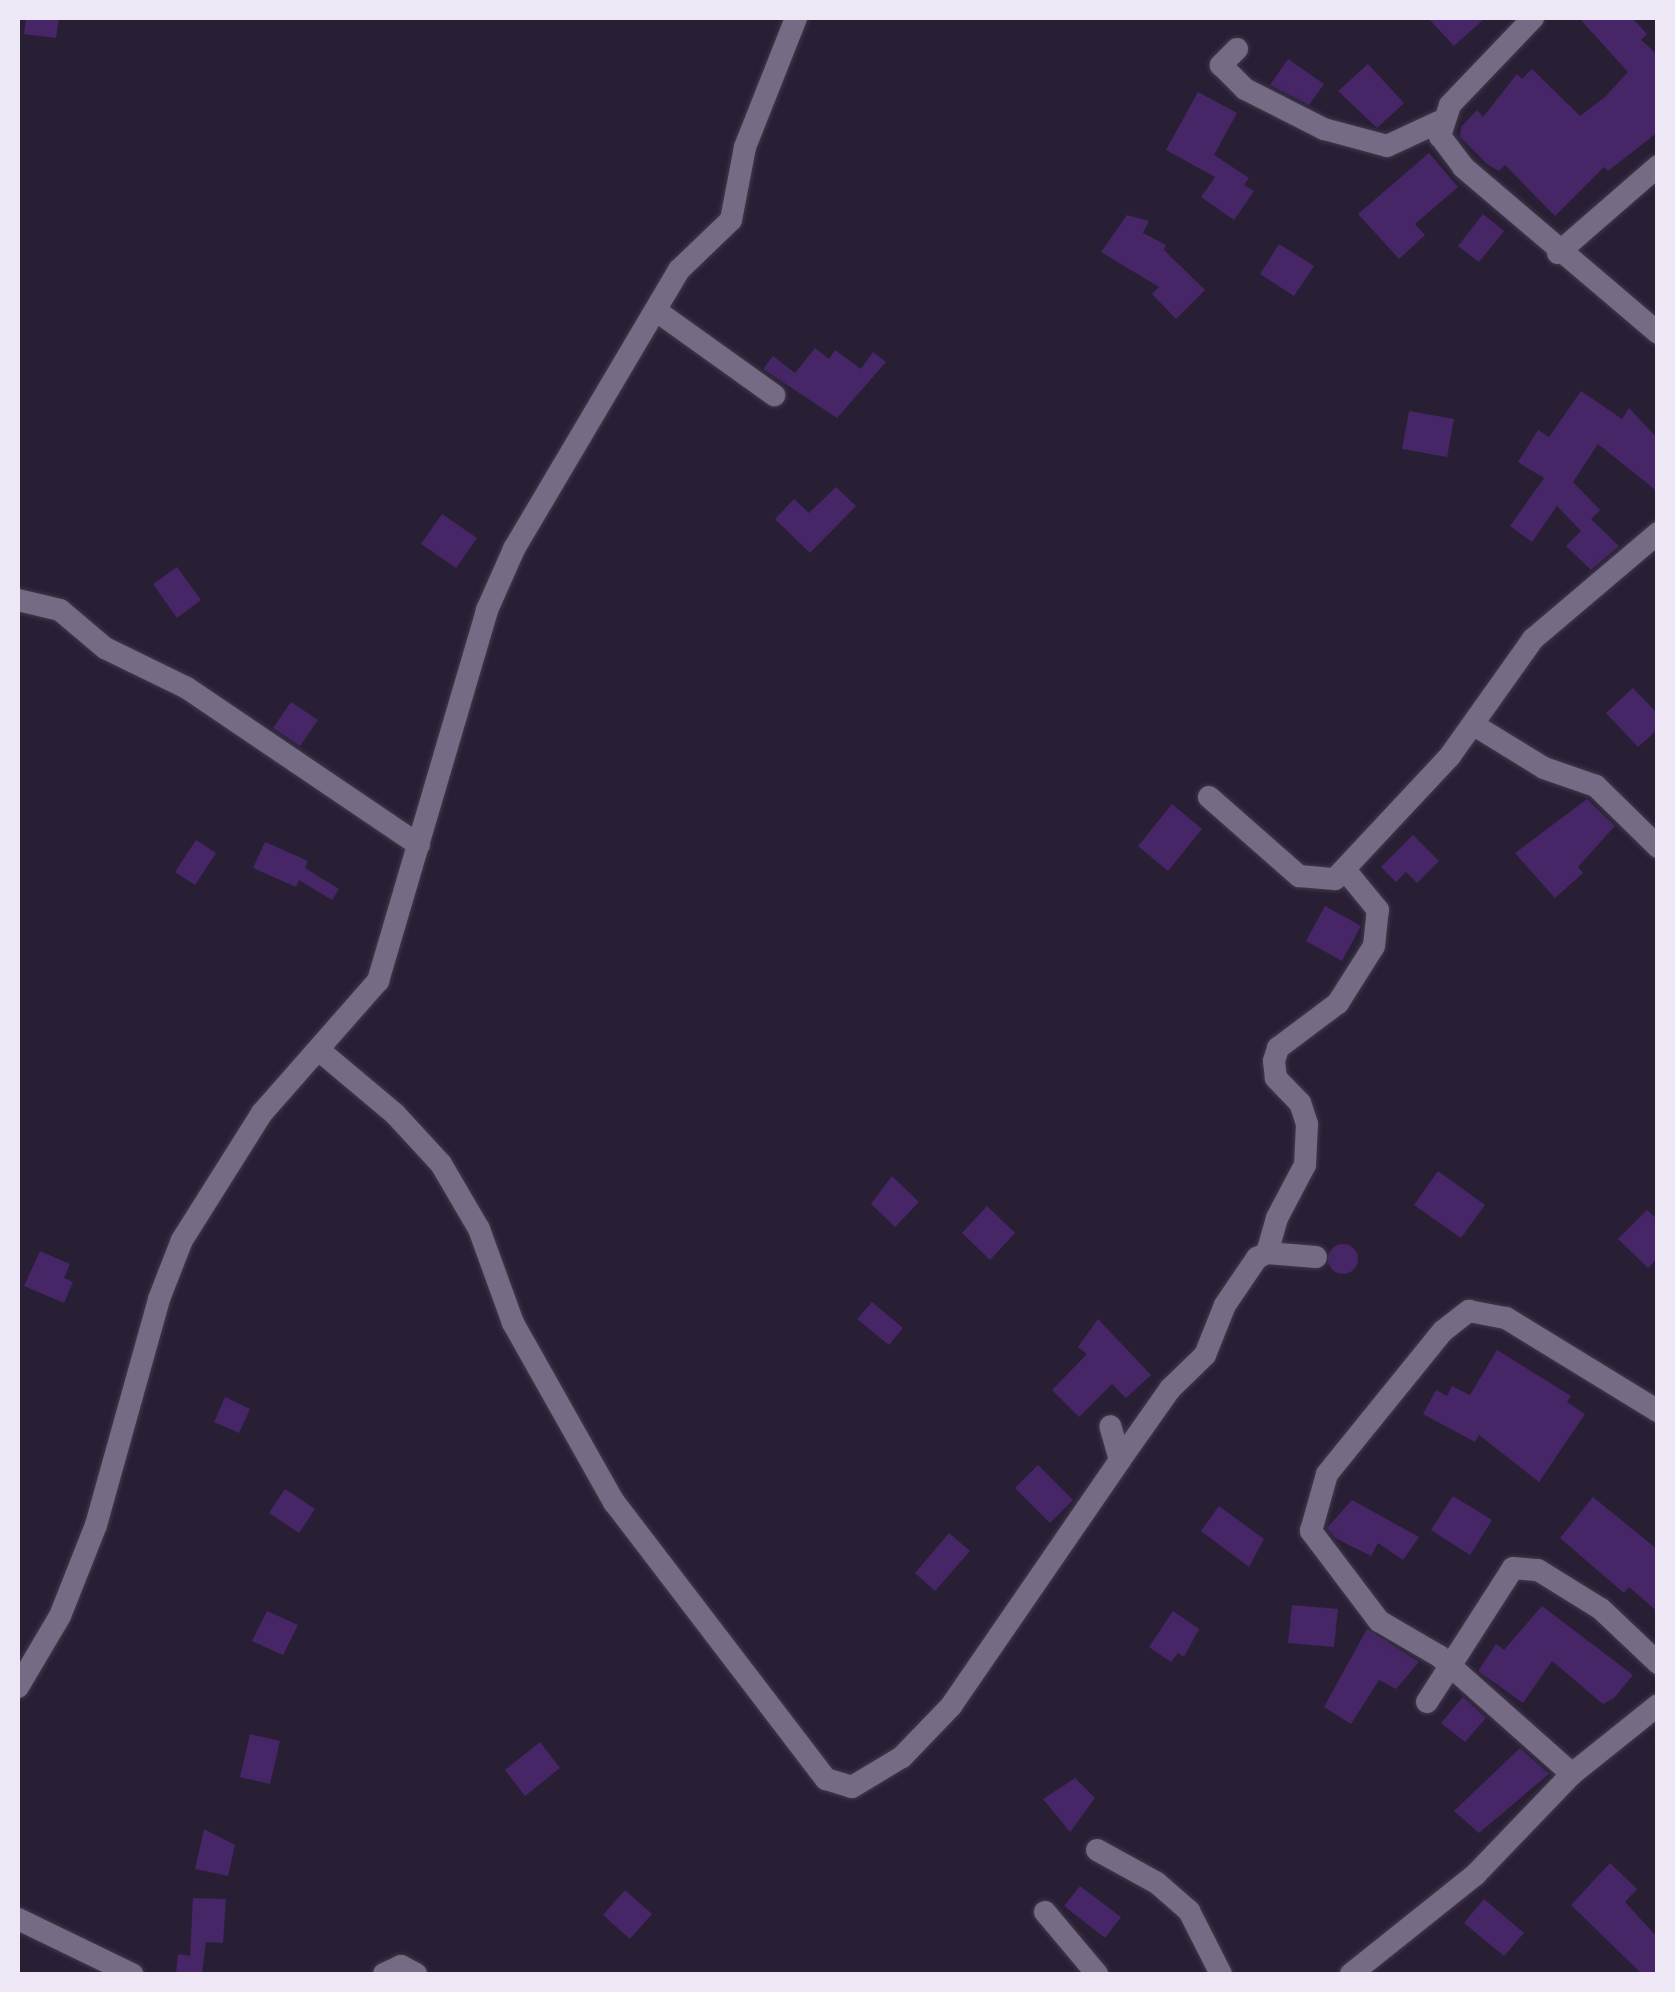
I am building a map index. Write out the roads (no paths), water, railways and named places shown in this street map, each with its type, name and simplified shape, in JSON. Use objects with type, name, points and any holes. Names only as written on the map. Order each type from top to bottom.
[{"type":"street","points":[[18,1686],[60,1616],[96,1524],[158,1299],[182,1240],[262,1113],[378,982],[463,675],[514,550],[658,312],[679,270],[731,220],[751,129],[796,18]]},
{"type":"street","points":[[1237,49],[1221,65],[1245,89],[1324,129],[1387,146],[1440,122],[1519,23]]},
{"type":"street","points":[[1440,122],[1446,150],[1558,253],[1658,334]]},
{"type":"street","points":[[1558,253],[1658,166]]},
{"type":"street","points":[[658,312],[774,396]]},
{"type":"street","points":[[1209,797],[1299,876],[1335,878],[1474,725],[1532,639],[1656,540]]},
{"type":"street","points":[[18,600],[60,610],[105,648],[187,688],[419,845]]},
{"type":"street","points":[[1474,725],[1544,768],[1596,786],[1658,846]]},
{"type":"street","points":[[320,1051],[395,1114],[441,1164],[479,1229],[513,1324],[614,1502],[826,1779],[852,1788],[902,1756],[951,1706],[1170,1389],[1205,1355],[1238,1283],[1267,1253],[1305,1165],[1307,1124],[1300,1103],[1276,1078],[1274,1061],[1278,1048],[1338,1003],[1374,946],[1378,910],[1346,870]]},
{"type":"street","points":[[1267,1253],[1316,1258]]},
{"type":"street","points":[[1572,1774],[1454,1670],[1379,1621],[1310,1530],[1327,1474],[1443,1331],[1469,1311],[1506,1318],[1658,1412]]},
{"type":"street","points":[[1110,1426],[1120,1460]]},
{"type":"street","points":[[1428,1702],[1454,1670],[1513,1568],[1538,1570],[1601,1609],[1658,1662]]},
{"type":"street","points":[[1351,1974],[1475,1875],[1572,1774],[1658,1705]]},
{"type":"street","points":[[1096,1850],[1158,1882],[1189,1910],[1221,1974]]},
{"type":"street","points":[[1045,1912],[1097,1974]]},
{"type":"street","points":[[18,1919],[132,1974]]},
{"type":"street","points":[[384,1974],[401,1966],[416,1974]]}]
